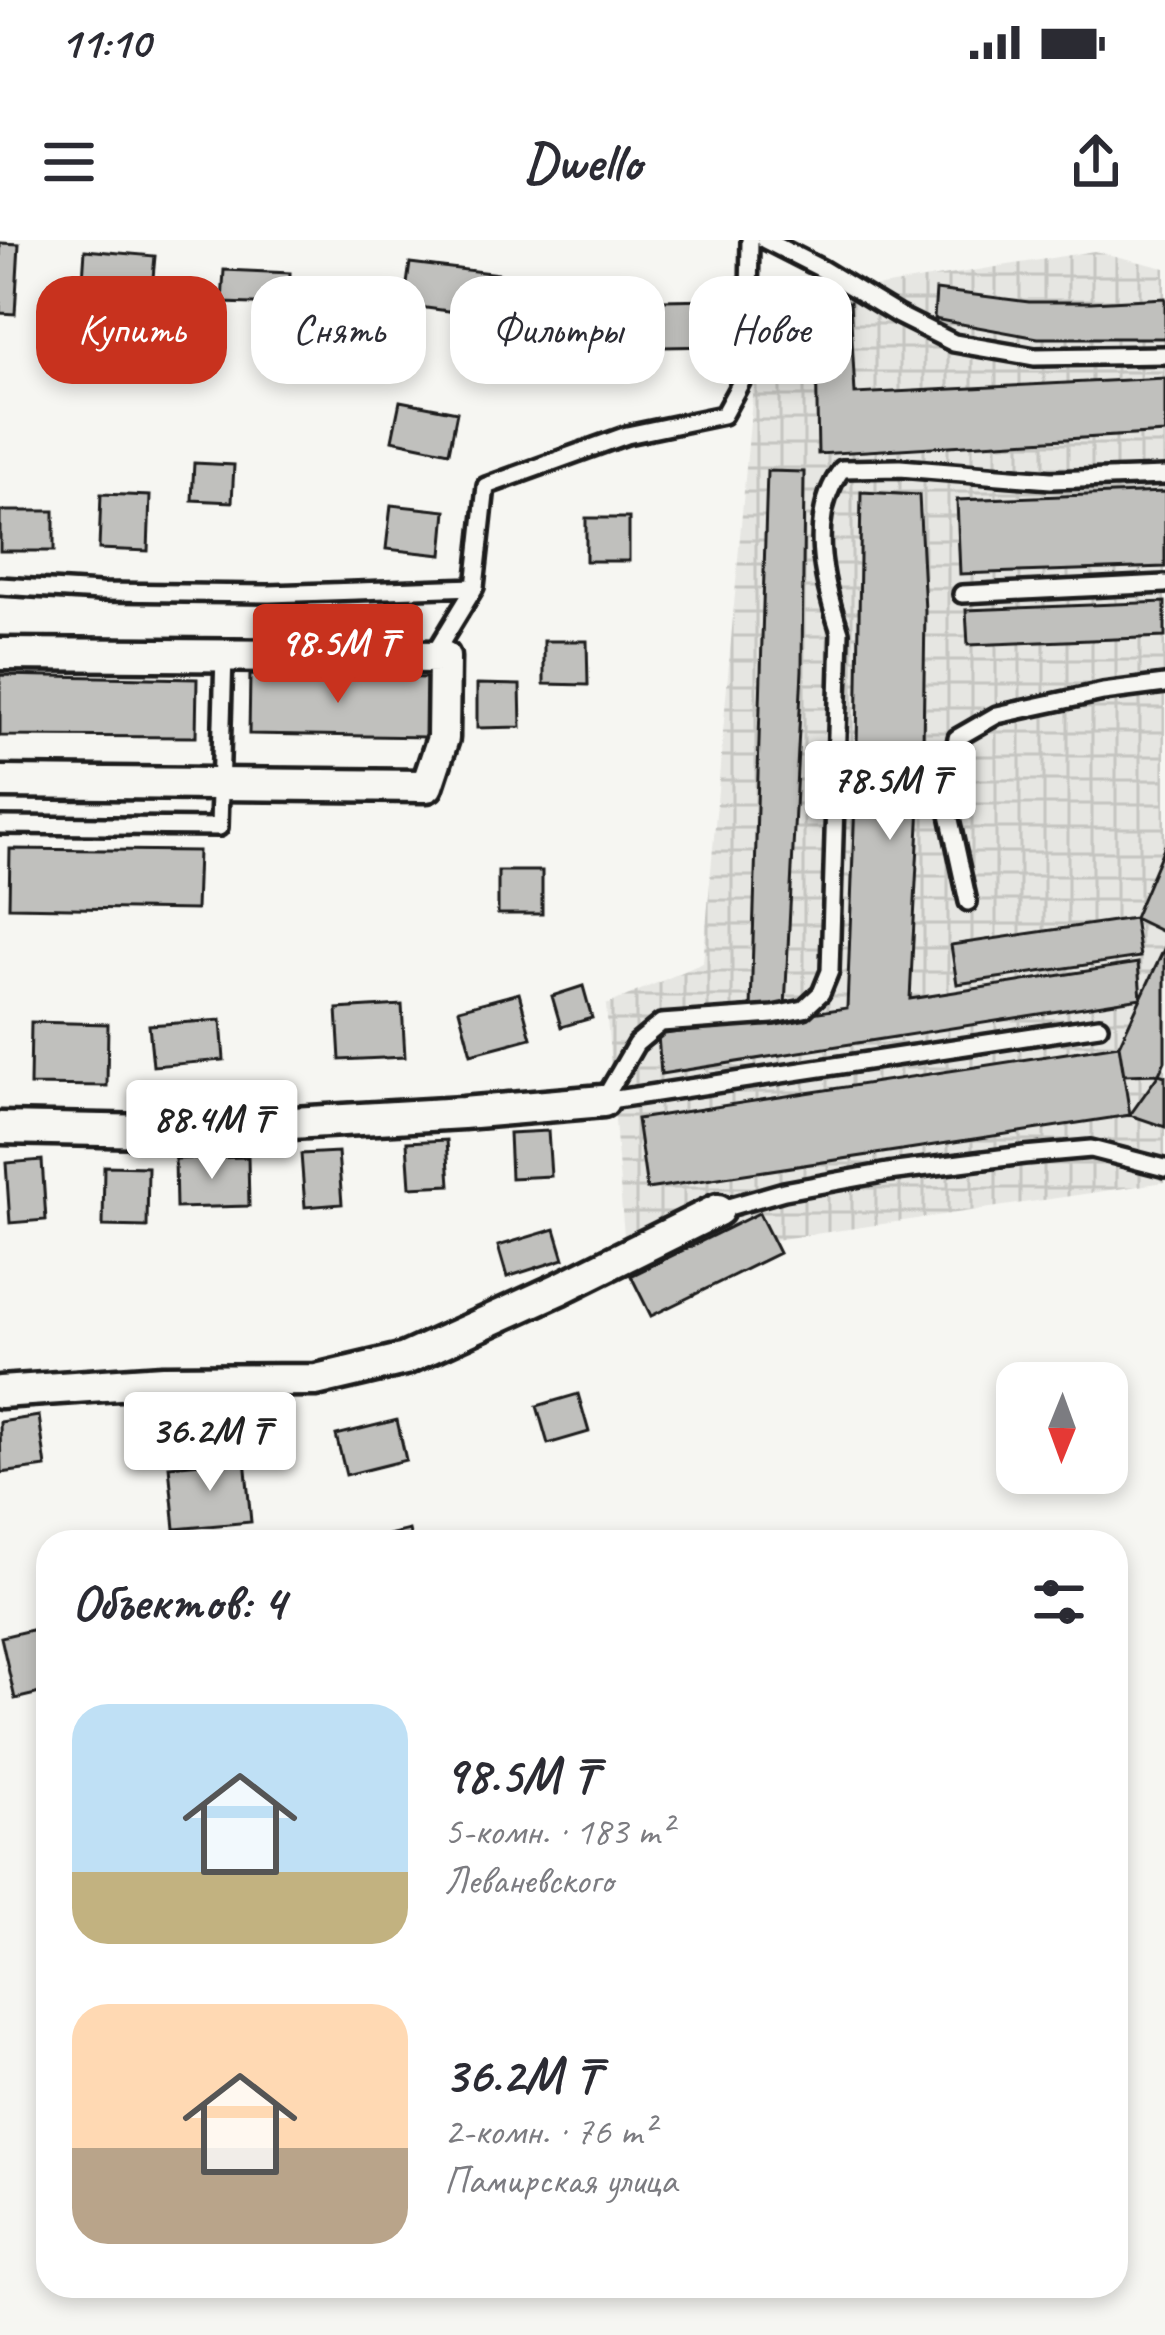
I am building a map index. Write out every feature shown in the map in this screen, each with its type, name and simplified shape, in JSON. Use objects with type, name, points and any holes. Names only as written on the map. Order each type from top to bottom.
[{"type":"street","points":[[0,654],[445,657],[443,738],[427,786],[0,782]]},
{"type":"street","points":[[0,1128],[154,1131],[604,1101]]},
{"type":"street","points":[[0,1392],[163,1381],[316,1380],[405,1359],[718,1210]]},
{"type":"lane","points":[[433,656],[475,586],[486,486],[627,435],[723,415],[741,382],[751,240]]},
{"type":"lane","points":[[766,240],[954,343],[1035,357],[1165,356]]},
{"type":"lane","points":[[604,1101],[636,1045],[661,1023],[804,1009],[821,993],[830,971],[840,632],[822,553],[822,512],[842,469],[900,468],[1051,480],[1165,476]]},
{"type":"lane","points":[[962,594],[1165,584]]},
{"type":"lane","points":[[0,586],[269,594],[475,586]]},
{"type":"lane","points":[[0,825],[219,827],[224,655]]},
{"type":"lane","points":[[968,902],[946,801],[957,738],[998,715],[1102,692],[1165,684]]},
{"type":"lane","points":[[604,1101],[1099,1026]]},
{"type":"lane","points":[[718,1210],[847,1179],[1024,1155],[1091,1149],[1165,1168]]},
{"type":"shaded area","points":[[1094,251],[1165,268],[1165,1182],[626,1262],[606,1005],[703,963],[753,384],[852,384],[852,291]]},
{"type":"building","points":[[0,243],[19,244],[15,314],[0,313]]},
{"type":"building","points":[[85,250],[155,256],[153,276],[83,276]]},
{"type":"building","points":[[410,263],[499,274],[450,276],[450,311],[426,308],[426,276],[408,276]]},
{"type":"building","points":[[224,270],[290,273],[251,276],[251,304],[227,303]]},
{"type":"building","points":[[936,290],[1029,302],[1165,298],[1165,338],[1038,338],[934,319]]},
{"type":"building","points":[[689,299],[689,347],[665,347],[665,300]]},
{"type":"building","points":[[852,339],[855,394],[1165,378],[1165,433],[818,454],[817,384],[852,384]]},
{"type":"building","points":[[400,401],[457,412],[449,452],[392,440]]},
{"type":"building","points":[[194,463],[234,465],[232,502],[192,500]]},
{"type":"building","points":[[767,471],[804,472],[802,670],[785,1007],[751,1009]]},
{"type":"building","points":[[861,492],[919,495],[925,611],[923,746],[910,999],[1138,963],[1141,998],[661,1074],[658,1035],[847,1008]]},
{"type":"building","points":[[1165,492],[1165,567],[960,574],[957,500]]},
{"type":"building","points":[[101,494],[150,496],[148,551],[99,549]]},
{"type":"building","points":[[391,505],[446,511],[442,555],[386,549]]},
{"type":"building","points":[[0,511],[54,511],[54,551],[0,551]]},
{"type":"building","points":[[586,518],[629,518],[629,561],[586,561]]},
{"type":"building","points":[[1165,602],[1165,637],[968,645],[966,610]]},
{"type":"building","points":[[544,641],[587,641],[588,685],[544,684]]},
{"type":"building","points":[[0,675],[197,679],[196,737],[0,736]]},
{"type":"building","points":[[250,675],[428,678],[427,737],[249,734]]},
{"type":"building","points":[[477,684],[520,685],[521,727],[477,728]]},
{"type":"building","points":[[1165,845],[1165,933],[1134,918]]},
{"type":"building","points":[[10,849],[198,851],[196,910],[9,907]]},
{"type":"building","points":[[498,871],[542,871],[542,914],[498,914]]},
{"type":"building","points":[[1134,918],[1140,957],[957,984],[951,945]]},
{"type":"building","points":[[1165,947],[1165,1061],[1159,1074],[1124,1075],[1119,1045]]},
{"type":"building","points":[[583,986],[592,1018],[561,1027],[552,996]]},
{"type":"building","points":[[519,993],[531,1038],[471,1054],[459,1009]]},
{"type":"building","points":[[402,1005],[405,1057],[340,1060],[337,1009]]},
{"type":"building","points":[[221,1020],[224,1060],[153,1066],[149,1025]]},
{"type":"building","points":[[31,1022],[108,1024],[107,1086],[30,1085]]},
{"type":"building","points":[[1119,1045],[1130,1115],[647,1189],[637,1119]]},
{"type":"building","points":[[1159,1074],[1165,1076],[1165,1127],[1130,1115]]},
{"type":"building","points":[[548,1131],[551,1176],[511,1178],[509,1133]]},
{"type":"building","points":[[447,1140],[450,1185],[410,1187],[407,1142]]},
{"type":"building","points":[[338,1152],[342,1204],[305,1207],[301,1154]]},
{"type":"building","points":[[248,1157],[249,1206],[176,1208],[175,1159]]},
{"type":"building","points":[[42,1160],[46,1220],[10,1223],[6,1163]]},
{"type":"building","points":[[104,1166],[148,1167],[147,1227],[103,1226]]},
{"type":"building","points":[[759,1213],[779,1253],[651,1316],[631,1276]]},
{"type":"building","points":[[555,1229],[564,1259],[507,1277],[498,1246]]},
{"type":"building","points":[[578,1394],[589,1432],[548,1444],[537,1406]]},
{"type":"building","points":[[238,1397],[240,1425],[187,1429],[186,1400]]},
{"type":"building","points":[[39,1416],[46,1467],[1,1473],[0,1422]]},
{"type":"building","points":[[397,1420],[406,1460],[346,1475],[336,1435]]},
{"type":"building","points":[[245,1459],[251,1522],[175,1529],[169,1466]]},
{"type":"building","points":[[36,1629],[36,1694],[15,1699],[1,1637]]}]
